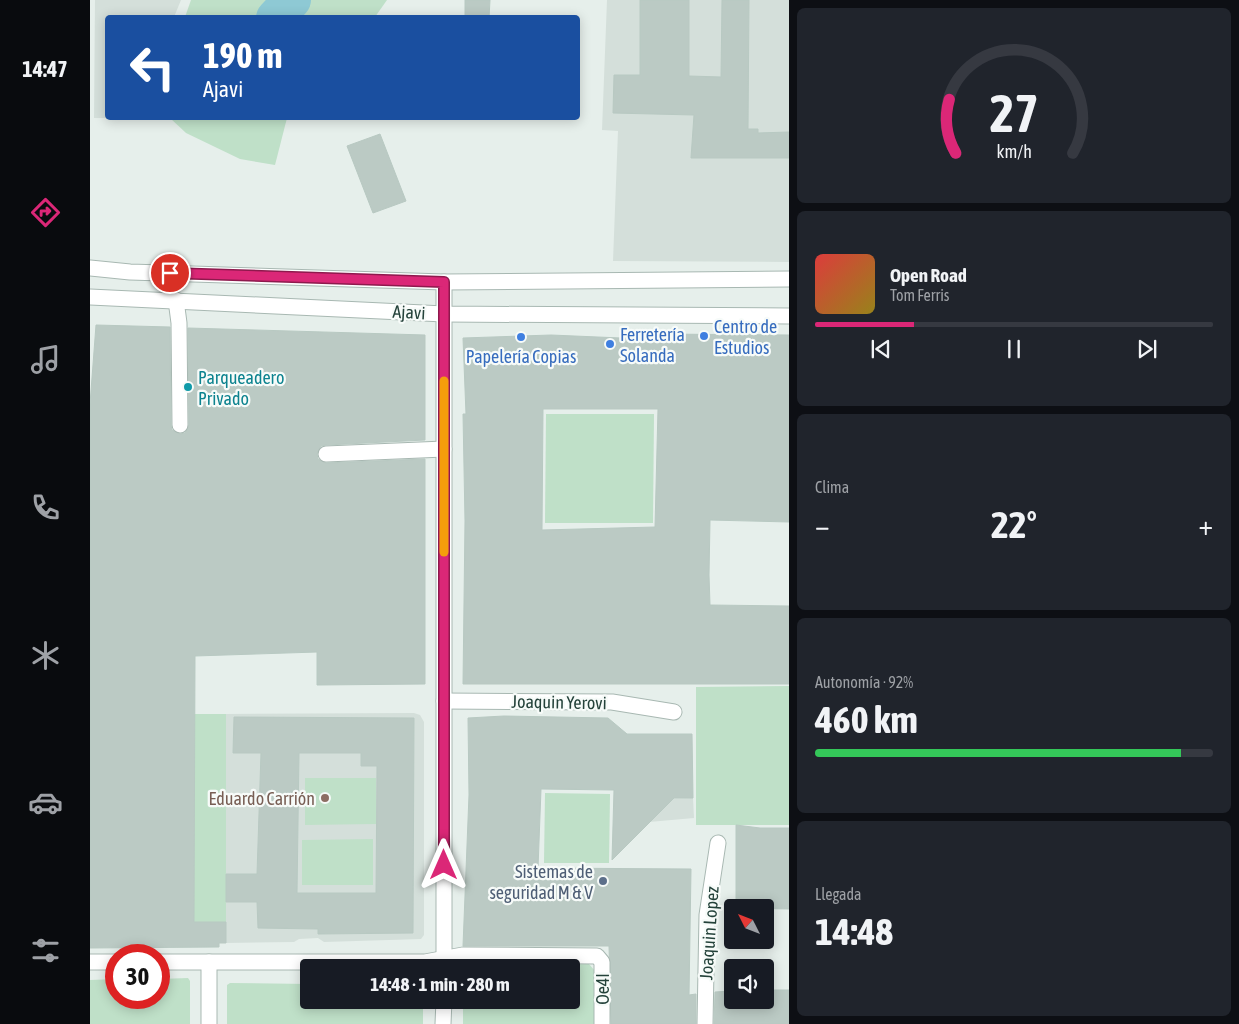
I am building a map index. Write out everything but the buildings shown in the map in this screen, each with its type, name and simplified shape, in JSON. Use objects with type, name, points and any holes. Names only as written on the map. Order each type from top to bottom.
[{"type":"street","name":"Ajavi","points":[[90,268],[130,272],[444,282],[789,280]]},
{"type":"street","points":[[444,282],[444,959]]},
{"type":"street","name":"Ajavi","points":[[90,297],[444,314],[789,316]]},
{"type":"street","points":[[176,300],[179,323],[180,425]]},
{"type":"street","points":[[326,454],[444,449]]},
{"type":"street","name":"Joaquin Yerovi","points":[[444,701],[612,702],[674,712]]},
{"type":"street","name":"Joaquin Lopez","points":[[706,1024],[708,915],[718,843]]},
{"type":"street","name":"Oe4I","points":[[455,959],[463,956],[597,956],[602,962],[602,1024]]},
{"type":"street","points":[[90,962],[105,962]]},
{"type":"street","points":[[170,962],[300,962]]},
{"type":"street","points":[[209,962],[209,1024]]},
{"type":"street","points":[[444,1009],[444,1024]]},
{"type":"shaded area","points":[[95,0],[181,0],[175,15],[105,15],[105,118],[94,118]]},
{"type":"shaded area","points":[[607,0],[789,0],[789,262],[613,261],[618,131],[602,130]]},
{"type":"shaded area","name":"Eduardo Carrión","points":[[414,713],[420,715],[424,722],[424,935],[421,939],[324,942],[318,938],[299,939],[294,942],[226,943],[226,714]]},
{"type":"shaded area","points":[[693,798],[694,818],[649,822],[651,799]]},
{"type":"green space","points":[[191,0],[387,0],[376,15],[186,15]]},
{"type":"green space","points":[[172,120],[286,120],[275,165],[240,159],[186,133]]},
{"type":"green space","points":[[546,414],[654,414],[653,523],[545,523]]},
{"type":"green space","points":[[789,686],[789,825],[696,825],[696,687]]},
{"type":"green space","points":[[194,714],[226,714],[226,922],[194,922]]},
{"type":"green space","points":[[305,778],[376,778],[376,824],[305,825]]},
{"type":"green space","points":[[545,793],[610,794],[609,863],[544,863]]},
{"type":"green space","points":[[373,839],[373,885],[302,885],[302,840]]},
{"type":"green space","points":[[580,964],[589,964],[595,971],[594,1024],[463,1024],[463,1009],[580,1009]]},
{"type":"green space","points":[[188,978],[190,981],[190,1024],[90,1024],[90,980],[105,979],[105,1009],[170,1009],[170,979]]},
{"type":"green space","points":[[230,983],[300,984],[300,1009],[423,1009],[423,1024],[227,1024],[227,985]]},
{"type":"waterway","points":[[278,15],[292,0]]},
{"type":"slow traffic","points":[[444,381],[444,552]]},
{"type":"place","name":"Centro de Estudios","points":[[704,336]]},
{"type":"place","name":"Papelería Copias","points":[[521,337]]},
{"type":"place","name":"Ferretería Solanda","points":[[610,344]]},
{"type":"place","name":"Parqueadero Privado","points":[[188,387]]},
{"type":"place","name":"Eduardo Carrión","points":[[325,798]]},
{"type":"place","name":"Sistemas de seguridad M & V","points":[[603,881]]},
{"type":"route","points":[[170,273],[444,282],[444,865]]}]
